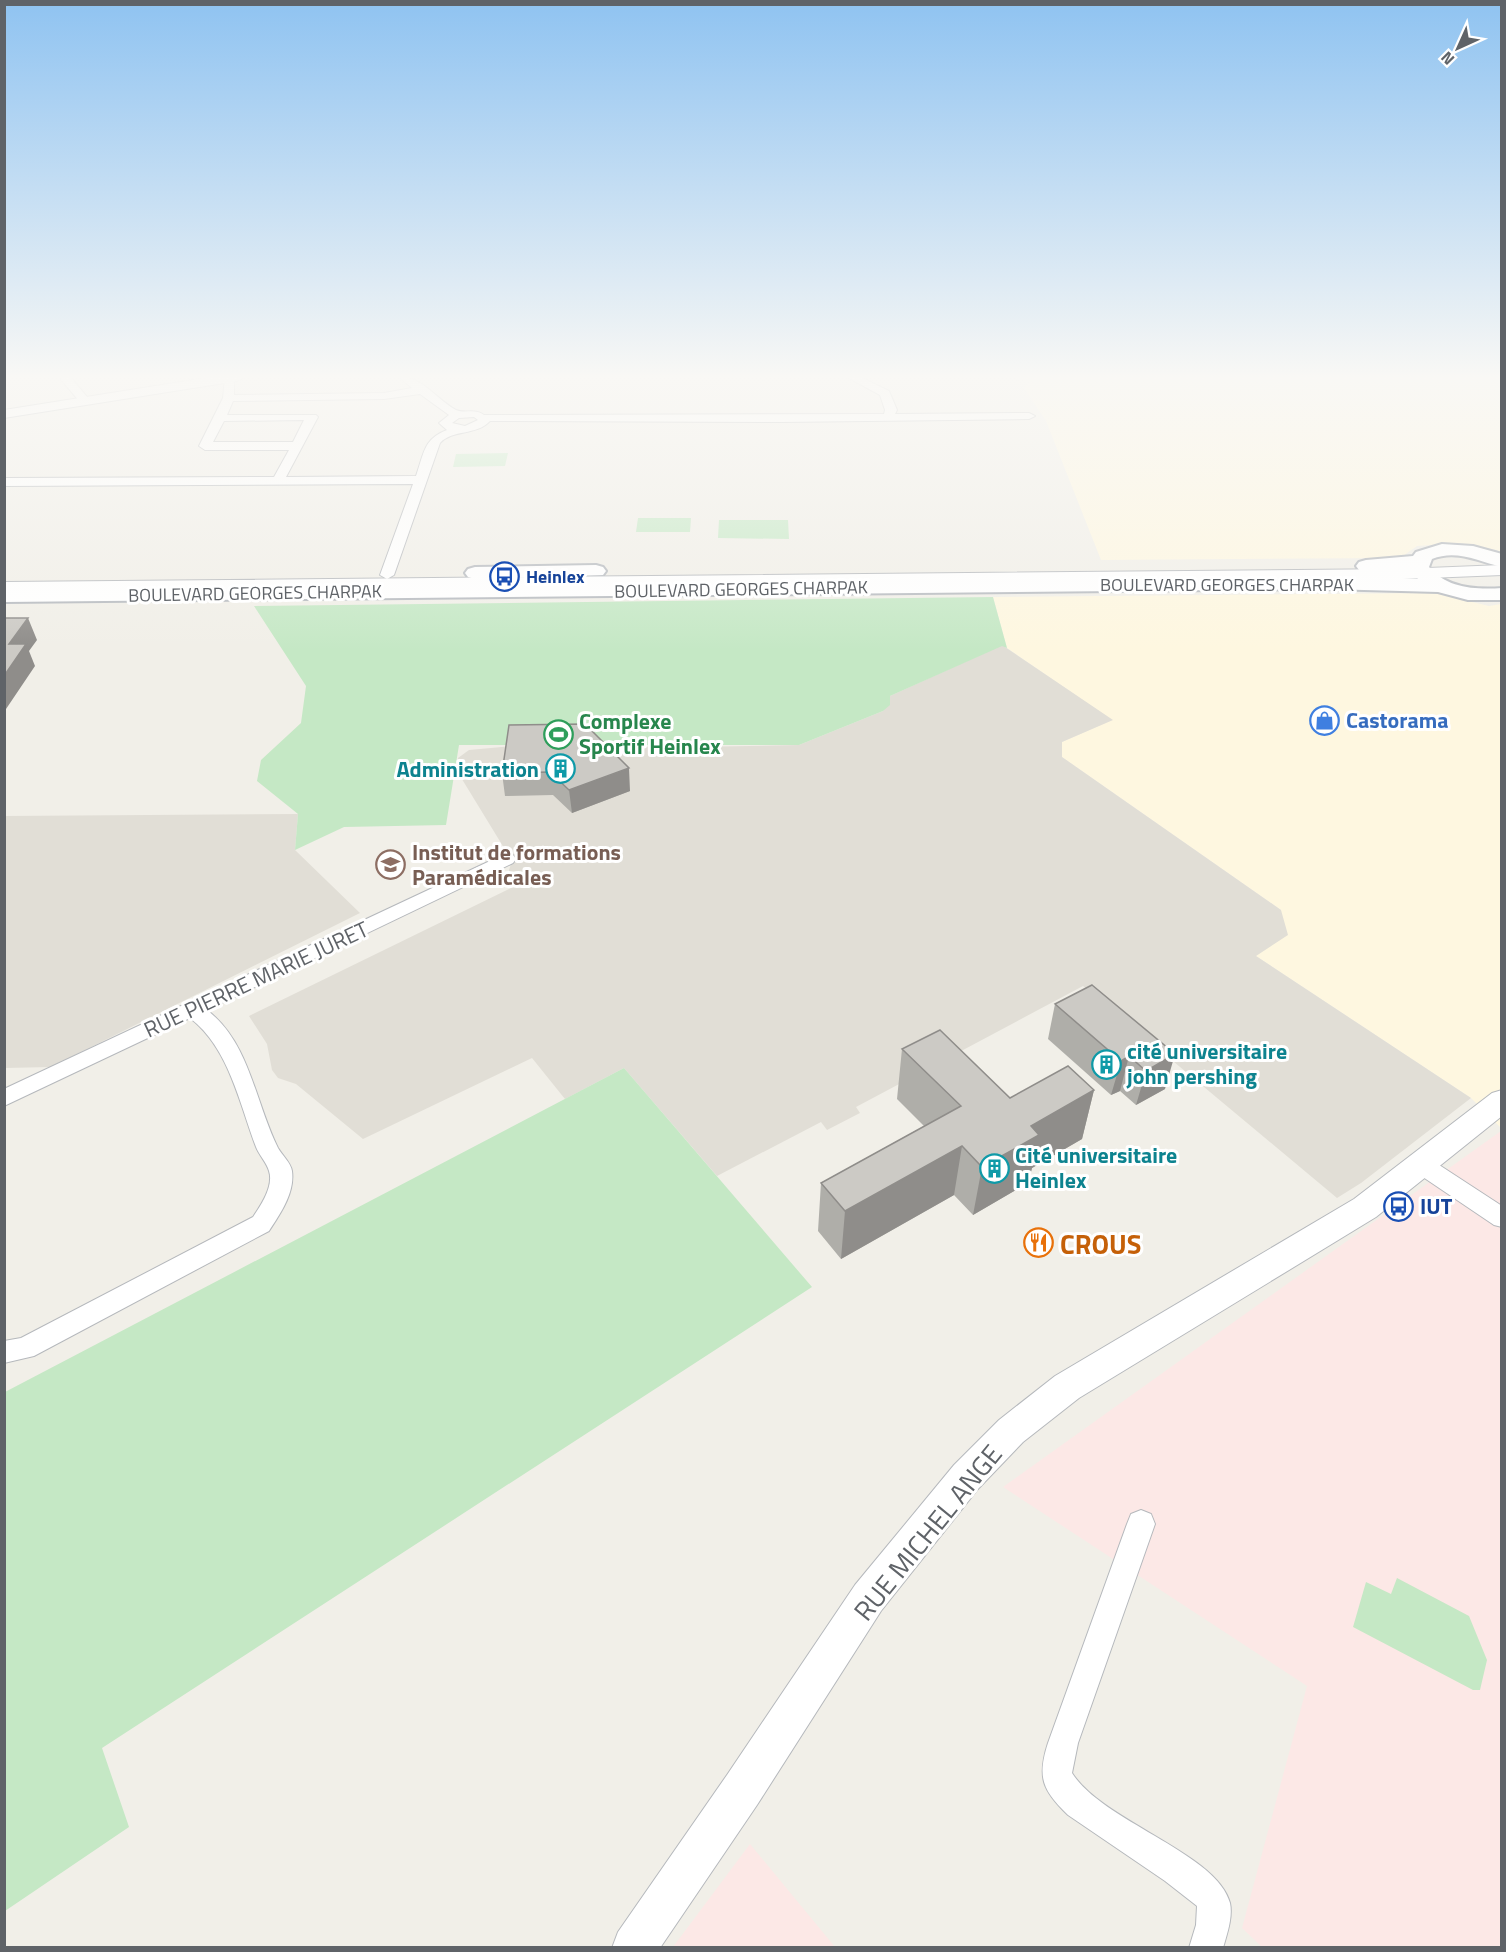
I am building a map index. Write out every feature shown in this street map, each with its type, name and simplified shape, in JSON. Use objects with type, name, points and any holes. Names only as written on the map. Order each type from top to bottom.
[{"type":"main road","name":"BOULEVARD GEORGES CHARPAK","points":[[4,577],[1421,567],[1429,553],[1448,550],[1472,552],[1501,562]]},
{"type":"main road","points":[[1421,567],[1442,586],[1467,594],[1499,597]]},
{"type":"main road","name":"BOULEVARD GEORGES CHARPAK","points":[[4,597],[1079,585],[1387,584],[1442,586]]},
{"type":"street","points":[[278,481],[285,468]]},
{"type":"street","points":[[387,575],[424,468]]},
{"type":"street","points":[[4,482],[419,480]]},
{"type":"street","points":[[4,587],[1421,567]]},
{"type":"street","name":"RUE PIERRE MARIE JURET","points":[[4,1098],[507,859]]},
{"type":"street","points":[[4,1352],[25,1348],[261,1224],[277,1198],[281,1172],[268,1150],[238,1068],[214,1026],[192,1009]]},
{"type":"street","name":"RUE MICHEL ANGE","points":[[634,1947],[742,1790],[868,1598],[966,1477],[1003,1439],[1067,1388],[1339,1225],[1422,1165],[1502,1100]]},
{"type":"street","points":[[1422,1165],[1502,1218]]},
{"type":"street","points":[[1141,1524],[1063,1743],[1057,1766],[1058,1779],[1071,1796],[1102,1821],[1171,1864],[1206,1892],[1213,1900],[1214,1920],[1206,1947]]},
{"type":"shaded area","points":[[1065,468],[1501,468],[1501,554],[1497,550],[1459,543],[1417,546],[1400,558],[1101,560]]},
{"type":"shaded area","points":[[1434,593],[1489,606],[1501,604],[1501,1128],[1471,1098],[1256,956],[1281,910],[1062,757],[1062,742],[1112,720],[1007,648],[993,597]]},
{"type":"shaded area","points":[[1002,645],[1113,720],[1062,742],[1062,757],[1281,910],[1288,935],[1256,956],[1471,1098],[1361,1183],[1337,1198],[1083,986],[856,1107],[860,1113],[827,1130],[821,1122],[717,1176],[624,1068],[565,1099],[532,1058],[363,1139],[296,1084],[278,1078],[272,1070],[267,1044],[249,1016],[513,887],[509,870],[512,861],[457,771],[458,758],[469,750],[512,746],[799,745],[883,711],[890,701],[890,696]]},
{"type":"shaded area","points":[[298,814],[295,850],[360,913],[51,1067],[5,1068],[4,816]]},
{"type":"shaded area","points":[[1501,1131],[1501,1947],[1262,1947],[1242,1928],[1307,1686],[1003,1487]]},
{"type":"shaded area","points":[[750,1844],[835,1947],[673,1947]]},
{"type":"green space","points":[[638,518],[691,518],[690,532],[636,532]]},
{"type":"green space","points":[[719,520],[788,520],[789,539],[718,538]]},
{"type":"green space","name":"Complexe Sportif Heinlex","points":[[993,597],[1007,648],[1002,646],[890,696],[890,705],[883,711],[799,745],[459,745],[446,825],[344,827],[295,850],[298,814],[257,781],[261,760],[301,723],[306,686],[254,606]]},
{"type":"green space","points":[[624,1068],[812,1287],[102,1748],[129,1827],[5,1911],[5,1392]]},
{"type":"green space","points":[[1397,1578],[1469,1616],[1487,1660],[1480,1690],[1473,1690],[1353,1627],[1366,1582],[1391,1594]]},
{"type":"building","points":[[4,618],[28,618],[9,644],[26,644],[4,676]]},
{"type":"building","points":[[585,724],[629,768],[569,790],[550,772],[502,773],[509,725]]},
{"type":"building","points":[[1092,985],[1175,1054],[1146,1071],[1129,1056],[1121,1061],[1055,1004]]},
{"type":"building","points":[[940,1030],[1010,1098],[1068,1066],[1094,1090],[1031,1126],[1039,1135],[982,1167],[962,1146],[845,1211],[821,1183],[961,1106],[902,1049]]},
{"type":"place","name":"Heinlex","points":[[505,576]]},
{"type":"place","name":"Castorama","points":[[1325,720]]},
{"type":"place","name":"Complexe Sportif Heinlex","points":[[558,734]]},
{"type":"place","name":"Administration","points":[[560,769]]},
{"type":"place","name":"Institut de formations Paramédicales","points":[[391,865]]},
{"type":"place","name":"cité universitaire john pershing","points":[[1106,1064]]},
{"type":"place","name":"Cité universitaire Heinlex","points":[[994,1168]]},
{"type":"place","name":"IUT","points":[[1399,1206]]},
{"type":"place","name":"CROUS","points":[[1039,1243]]}]
